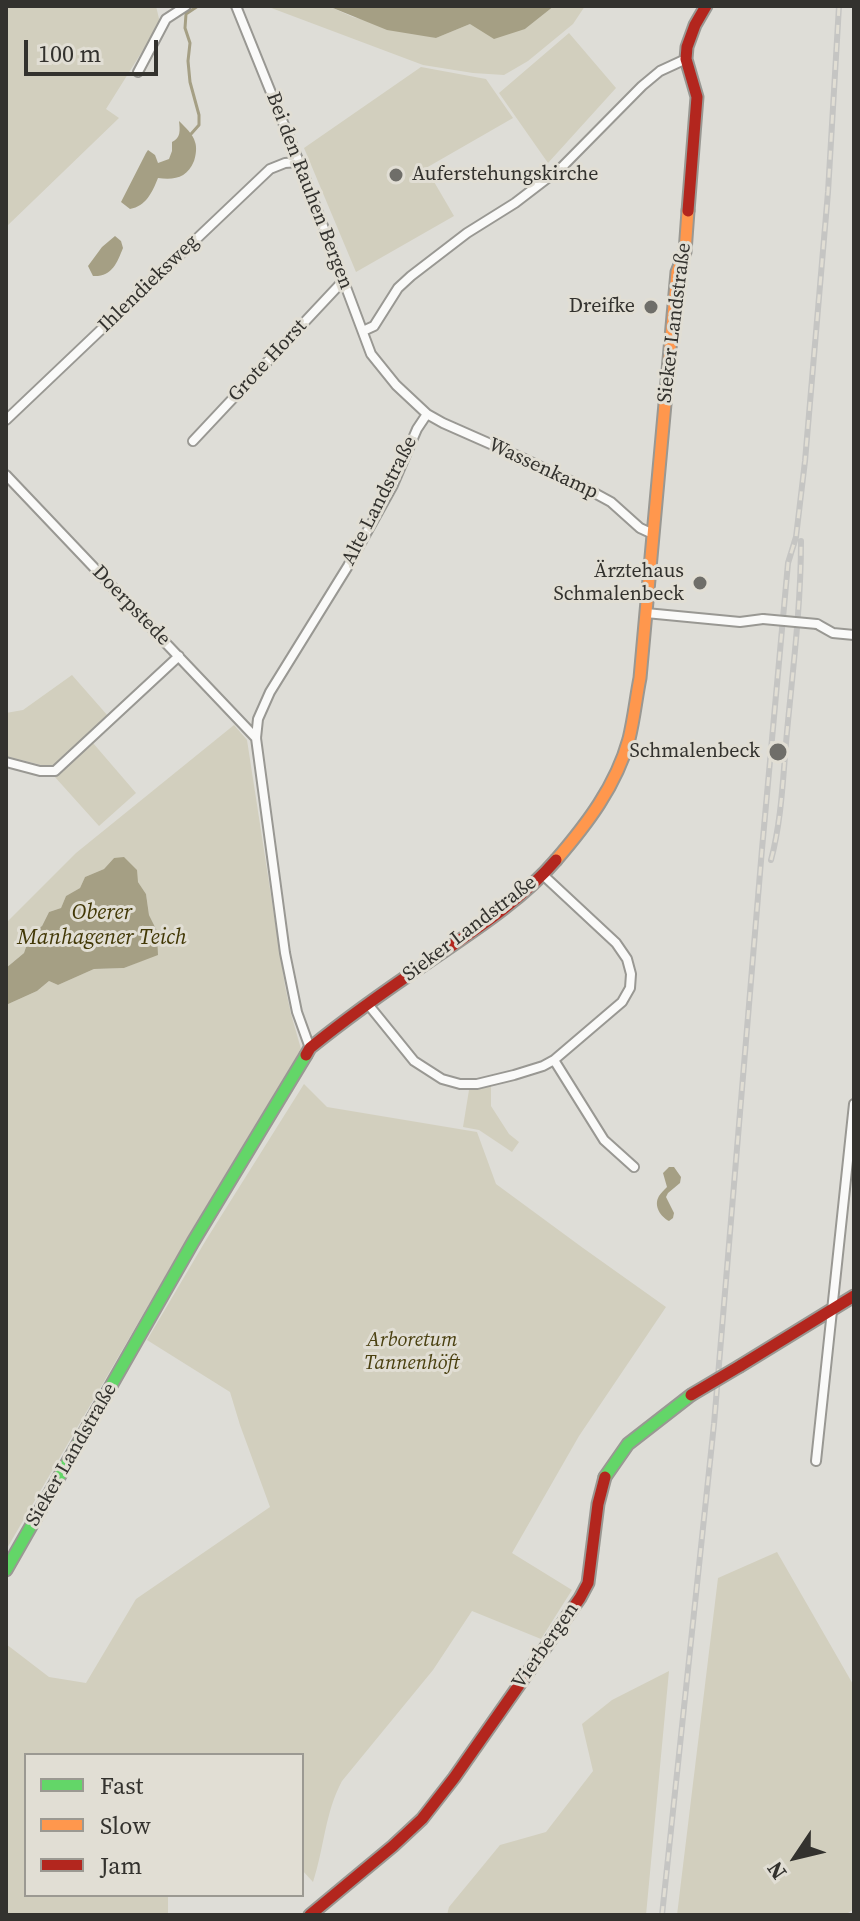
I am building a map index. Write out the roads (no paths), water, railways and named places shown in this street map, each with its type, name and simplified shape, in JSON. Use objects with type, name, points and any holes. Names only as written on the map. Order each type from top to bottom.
[{"type":"street","points":[[138,72],[166,19],[186,6]]},
{"type":"street","name":"Bei den Rauhen Bergen","points":[[236,6],[363,331]]},
{"type":"street","points":[[363,331],[374,326],[398,288],[411,276],[551,176],[642,86],[660,71],[686,59],[691,36],[706,6]]},
{"type":"street","name":"Sieker Landstraße","points":[[6,1570],[193,1242],[310,1048],[367,1003],[484,923],[543,875],[600,805],[618,770],[635,710],[677,272],[685,252],[697,97],[686,59]]},
{"type":"street","name":"Ihlendieksweg","points":[[6,420],[270,169],[299,162]]},
{"type":"street","name":"Grote Horst","points":[[193,441],[343,281]]},
{"type":"street","name":"Alte Landstraße","points":[[310,1048],[297,1012],[285,953],[256,738],[258,719],[270,692],[348,566],[393,485],[417,429],[427,414],[382,369],[371,354],[363,331]]},
{"type":"street","name":"Wassenkamp","points":[[427,414],[589,490],[611,502],[640,528],[653,534]]},
{"type":"street","name":"Doerpstede","points":[[6,475],[256,738]]},
{"type":"street","points":[[646,613],[740,622],[763,619],[817,624],[833,633],[854,635]]},
{"type":"street","points":[[6,762],[40,771],[55,771],[179,656]]},
{"type":"street","points":[[367,1003],[414,1061],[442,1079],[460,1084],[491,1082],[554,1060],[622,1002],[630,988],[631,974],[627,959],[616,943],[543,875]]},
{"type":"street","points":[[554,1060],[604,1140],[634,1167]]},
{"type":"street","points":[[816,1461],[854,1104]]},
{"type":"street","name":"Vierbergen","points":[[310,1915],[422,1819],[580,1598],[588,1583],[598,1504],[605,1476],[620,1453],[691,1395],[854,1296]]},
{"type":"water","points":[[328,6],[554,6],[525,29],[494,39],[470,24],[436,38],[387,30]]},
{"type":"water","points":[[179,121],[191,133],[196,144],[191,167],[180,177],[158,178],[144,202],[130,209],[121,202],[146,153],[148,150],[155,155],[158,163],[169,159],[172,142],[179,133]]},
{"type":"water","points":[[115,236],[123,248],[116,264],[109,272],[93,276],[88,266]]},
{"type":"water","name":"Oberer Manhagener Teich","points":[[124,857],[137,870],[138,882],[146,894],[149,915],[157,931],[158,955],[124,968],[94,969],[58,985],[49,981],[37,991],[6,1005],[6,968],[24,953],[30,935],[42,926],[49,912],[61,908],[66,896],[80,888],[85,877],[104,869],[114,858]]},
{"type":"water","points":[[674,1167],[681,1177],[680,1183],[666,1197],[674,1213],[669,1221],[661,1214],[657,1204],[667,1187],[663,1173]]},
{"type":"waterway","points":[[191,134],[199,125],[199,115],[190,82],[190,43],[185,28],[186,14],[198,6]]},
{"type":"railway","points":[[662,1915],[714,1424],[788,563],[796,537],[805,461],[828,192],[839,6]]},
{"type":"railway","points":[[771,860],[782,796],[801,541]]},
{"type":"place","name":"Auferstehungskirche","points":[[396,175]]},
{"type":"place","name":"Dreifke","points":[[651,307]]},
{"type":"place","name":"Ärztehaus Schmalenbeck","points":[[700,583]]},
{"type":"place","name":"Schmalenbeck","points":[[778,752]]},
{"type":"park label","name":"Arboretum Tannenhöft","points":[[412,1352]]}]
